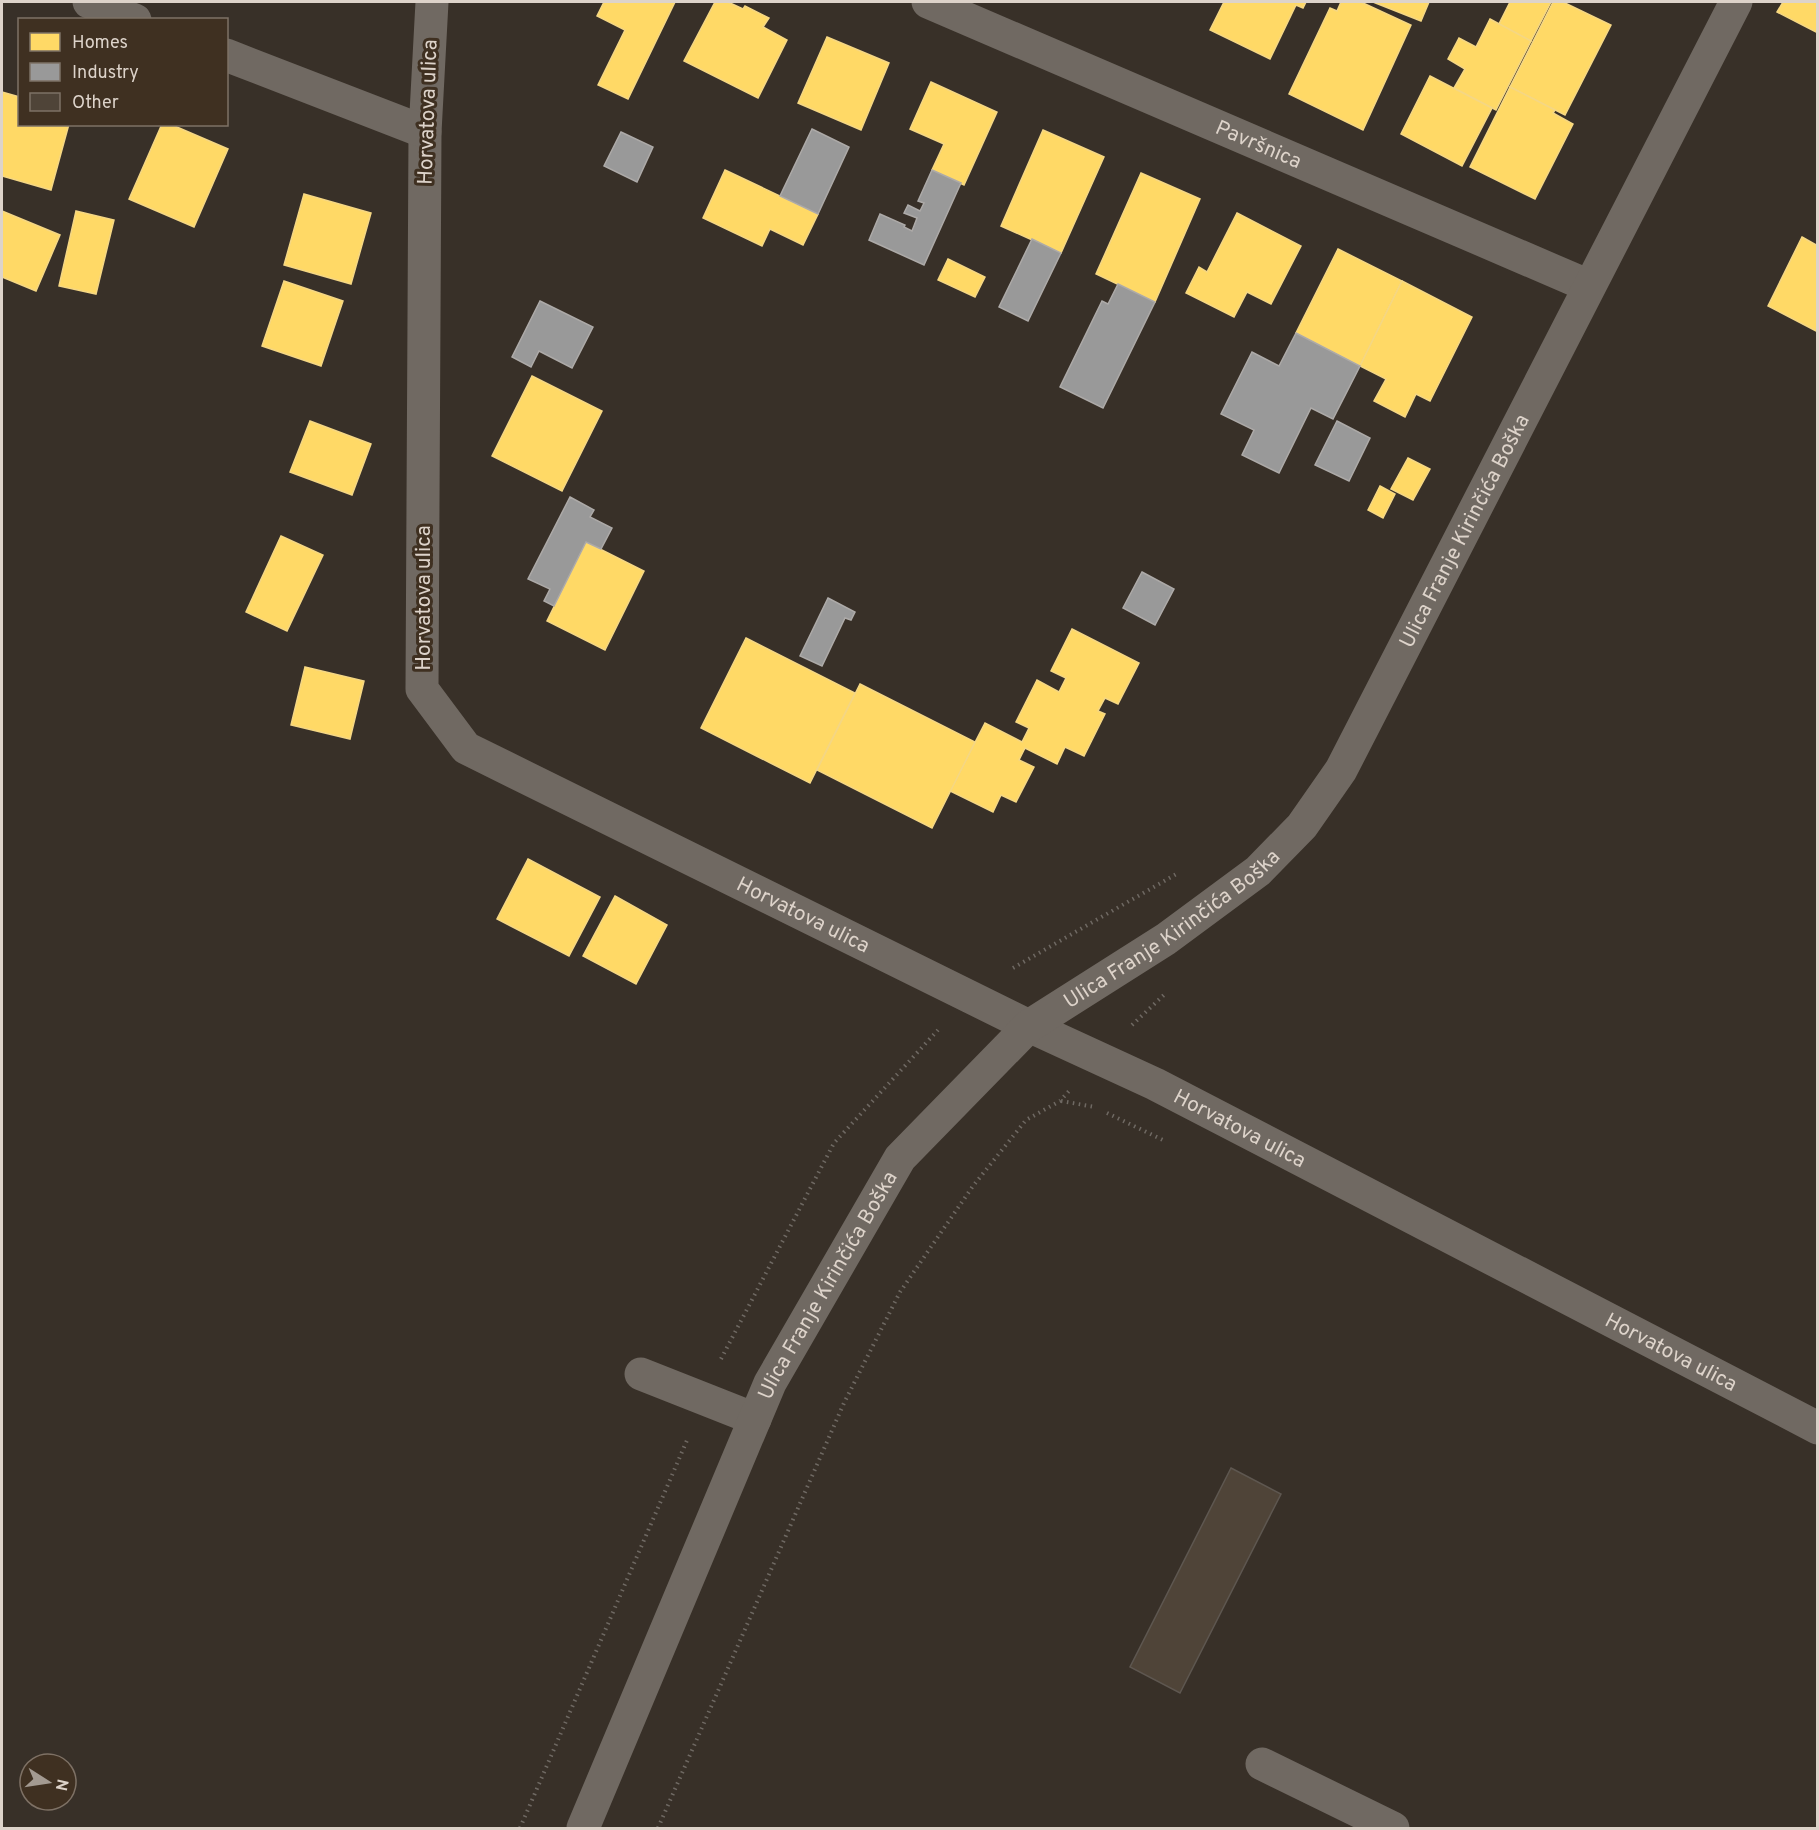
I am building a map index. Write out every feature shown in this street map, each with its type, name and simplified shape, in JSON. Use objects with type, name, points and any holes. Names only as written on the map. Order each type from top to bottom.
[{"type":"street","points":[[89,2],[130,18]]},
{"type":"street","name":"Horvatova ulica","points":[[432,2],[425,132],[422,689],[466,748],[1029,1026],[1155,1084],[1818,1428]]},
{"type":"street","name":"Pavršnica","points":[[928,2],[1590,286]]},
{"type":"street","name":"Ulica Franje Kirinčića Boška","points":[[583,1828],[770,1383],[900,1158],[1029,1026],[1166,939],[1258,871],[1302,826],[1341,770],[1736,2]]},
{"type":"street","points":[[228,56],[425,132]]},
{"type":"street","points":[[641,1374],[755,1419]]},
{"type":"street","points":[[1262,1764],[1393,1828]]},
{"type":"path","points":[[720,1362],[834,1143],[970,996],[1032,956],[1184,869]]},
{"type":"path","points":[[658,1828],[844,1403],[900,1292],[973,1186],[1026,1120],[1060,1101],[1093,1106],[1171,1144]]},
{"type":"path","points":[[520,1828],[687,1438]]},
{"type":"building: Homes","points":[[604,2],[675,2],[628,99],[598,85],[625,30],[597,16]]},
{"type":"building: Homes","points":[[715,2],[728,2],[743,9],[745,6],[769,18],[763,27],[787,40],[758,98],[684,61]]},
{"type":"building: Homes","points":[[1224,2],[1306,2],[1303,8],[1296,5],[1270,59],[1210,30]]},
{"type":"building: Homes","points":[[1341,2],[1361,2],[1411,25],[1363,130],[1289,94],[1330,8],[1337,11]]},
{"type":"building: Homes","points":[[1373,2],[1429,2],[1421,21]]},
{"type":"building: Homes","points":[[1510,2],[1551,2],[1531,41],[1499,24]]},
{"type":"building: Homes","points":[[1553,2],[1563,2],[1611,25],[1565,115],[1510,87]]},
{"type":"building: Homes","points":[[1783,2],[1818,2],[1818,33],[1777,12]]},
{"type":"building: Homes","points":[[1490,19],[1531,41],[1496,110],[1454,88],[1465,69],[1448,59],[1459,38],[1476,47]]},
{"type":"building: Homes","points":[[827,37],[889,63],[861,130],[798,103]]},
{"type":"building: Homes","points":[[1430,76],[1492,108],[1462,166],[1401,134]]},
{"type":"building: Homes","points":[[931,82],[997,112],[964,185],[932,170],[944,144],[910,129]]},
{"type":"building: Homes","points":[[1510,87],[1555,110],[1553,113],[1573,124],[1535,199],[1470,167]]},
{"type":"building: Homes","points":[[2,92],[18,96],[18,126],[68,126],[51,190],[2,176]]},
{"type":"building: Homes","points":[[161,126],[175,126],[228,149],[194,227],[129,199]]},
{"type":"building: Homes","points":[[1043,130],[1104,157],[1061,253],[1001,226]]},
{"type":"building: Homes","points":[[725,170],[818,214],[803,245],[770,229],[762,246],[703,218]]},
{"type":"building: Homes","points":[[1141,173],[1200,199],[1155,302],[1096,274]]},
{"type":"building: Homes","points":[[304,194],[371,213],[351,284],[284,265]]},
{"type":"building: Homes","points":[[2,211],[60,235],[36,291],[2,277]]},
{"type":"building: Homes","points":[[76,211],[114,220],[96,294],[59,286]]},
{"type":"building: Homes","points":[[1237,213],[1301,246],[1271,304],[1247,292],[1234,317],[1186,293],[1199,267],[1207,272]]},
{"type":"building: Homes","points":[[1802,237],[1818,246],[1818,332],[1768,306]]},
{"type":"building: Homes","points":[[1338,249],[1402,281],[1360,366],[1296,333]]},
{"type":"building: Homes","points":[[948,259],[985,277],[975,297],[938,280]]},
{"type":"building: Homes","points":[[284,281],[343,301],[321,366],[262,346]]},
{"type":"building: Homes","points":[[1402,281],[1472,317],[1430,401],[1416,394],[1405,417],[1374,401],[1386,379],[1360,366]]},
{"type":"building: Homes","points":[[532,376],[602,411],[562,491],[492,456]]},
{"type":"building: Homes","points":[[310,421],[371,444],[352,495],[290,472]]},
{"type":"building: Homes","points":[[1408,458],[1430,469],[1413,500],[1391,489]]},
{"type":"building: Homes","points":[[1380,486],[1395,494],[1383,518],[1368,510]]},
{"type":"building: Homes","points":[[281,536],[323,555],[287,631],[246,612]]},
{"type":"building: Homes","points":[[586,542],[644,571],[605,650],[547,621]]},
{"type":"building: Homes","points":[[1072,629],[1139,663],[1118,704],[1105,698],[1098,711],[1105,714],[1084,756],[1065,747],[1057,764],[1025,748],[1019,760],[1034,767],[1016,802],[1001,795],[993,812],[950,791],[985,723],[1022,742],[1029,728],[1016,722],[1037,680],[1059,692],[1066,678],[1051,671]]},
{"type":"building: Homes","points":[[746,638],[855,693],[810,783],[701,728]]},
{"type":"building: Homes","points":[[305,667],[364,681],[350,739],[291,725]]},
{"type":"building: Homes","points":[[860,684],[975,742],[932,828],[817,770]]},
{"type":"building: Homes","points":[[528,859],[600,897],[569,956],[497,919]]},
{"type":"building: Homes","points":[[615,896],[667,925],[636,984],[583,956]]},
{"type":"building: Industry","points":[[812,129],[849,147],[818,214],[780,196]]},
{"type":"building: Industry","points":[[621,132],[653,147],[637,182],[604,166]]},
{"type":"building: Industry","points":[[932,170],[961,183],[924,265],[869,240],[880,214],[905,225],[904,227],[912,231],[917,218],[904,213],[908,205],[920,211],[924,203],[918,201]]},
{"type":"building: Industry","points":[[1032,239],[1061,253],[1028,321],[999,307]]},
{"type":"building: Industry","points":[[1118,284],[1155,302],[1103,408],[1060,387],[1102,301],[1108,304]]},
{"type":"building: Industry","points":[[540,301],[593,327],[572,368],[539,351],[531,367],[512,357]]},
{"type":"building: Industry","points":[[1296,333],[1360,366],[1333,419],[1311,408],[1279,473],[1242,455],[1254,430],[1221,414],[1252,352],[1279,366]]},
{"type":"building: Industry","points":[[1337,421],[1370,438],[1349,481],[1315,465]]},
{"type":"building: Industry","points":[[570,497],[594,510],[590,517],[612,528],[601,549],[586,542],[554,606],[544,601],[550,589],[528,579]]},
{"type":"building: Industry","points":[[1142,572],[1174,589],[1155,625],[1123,608]]},
{"type":"building: Industry","points":[[828,598],[855,612],[851,620],[845,618],[822,666],[800,656]]},
{"type":"building: Other","points":[[1231,1468],[1281,1494],[1180,1693],[1130,1667]]}]
